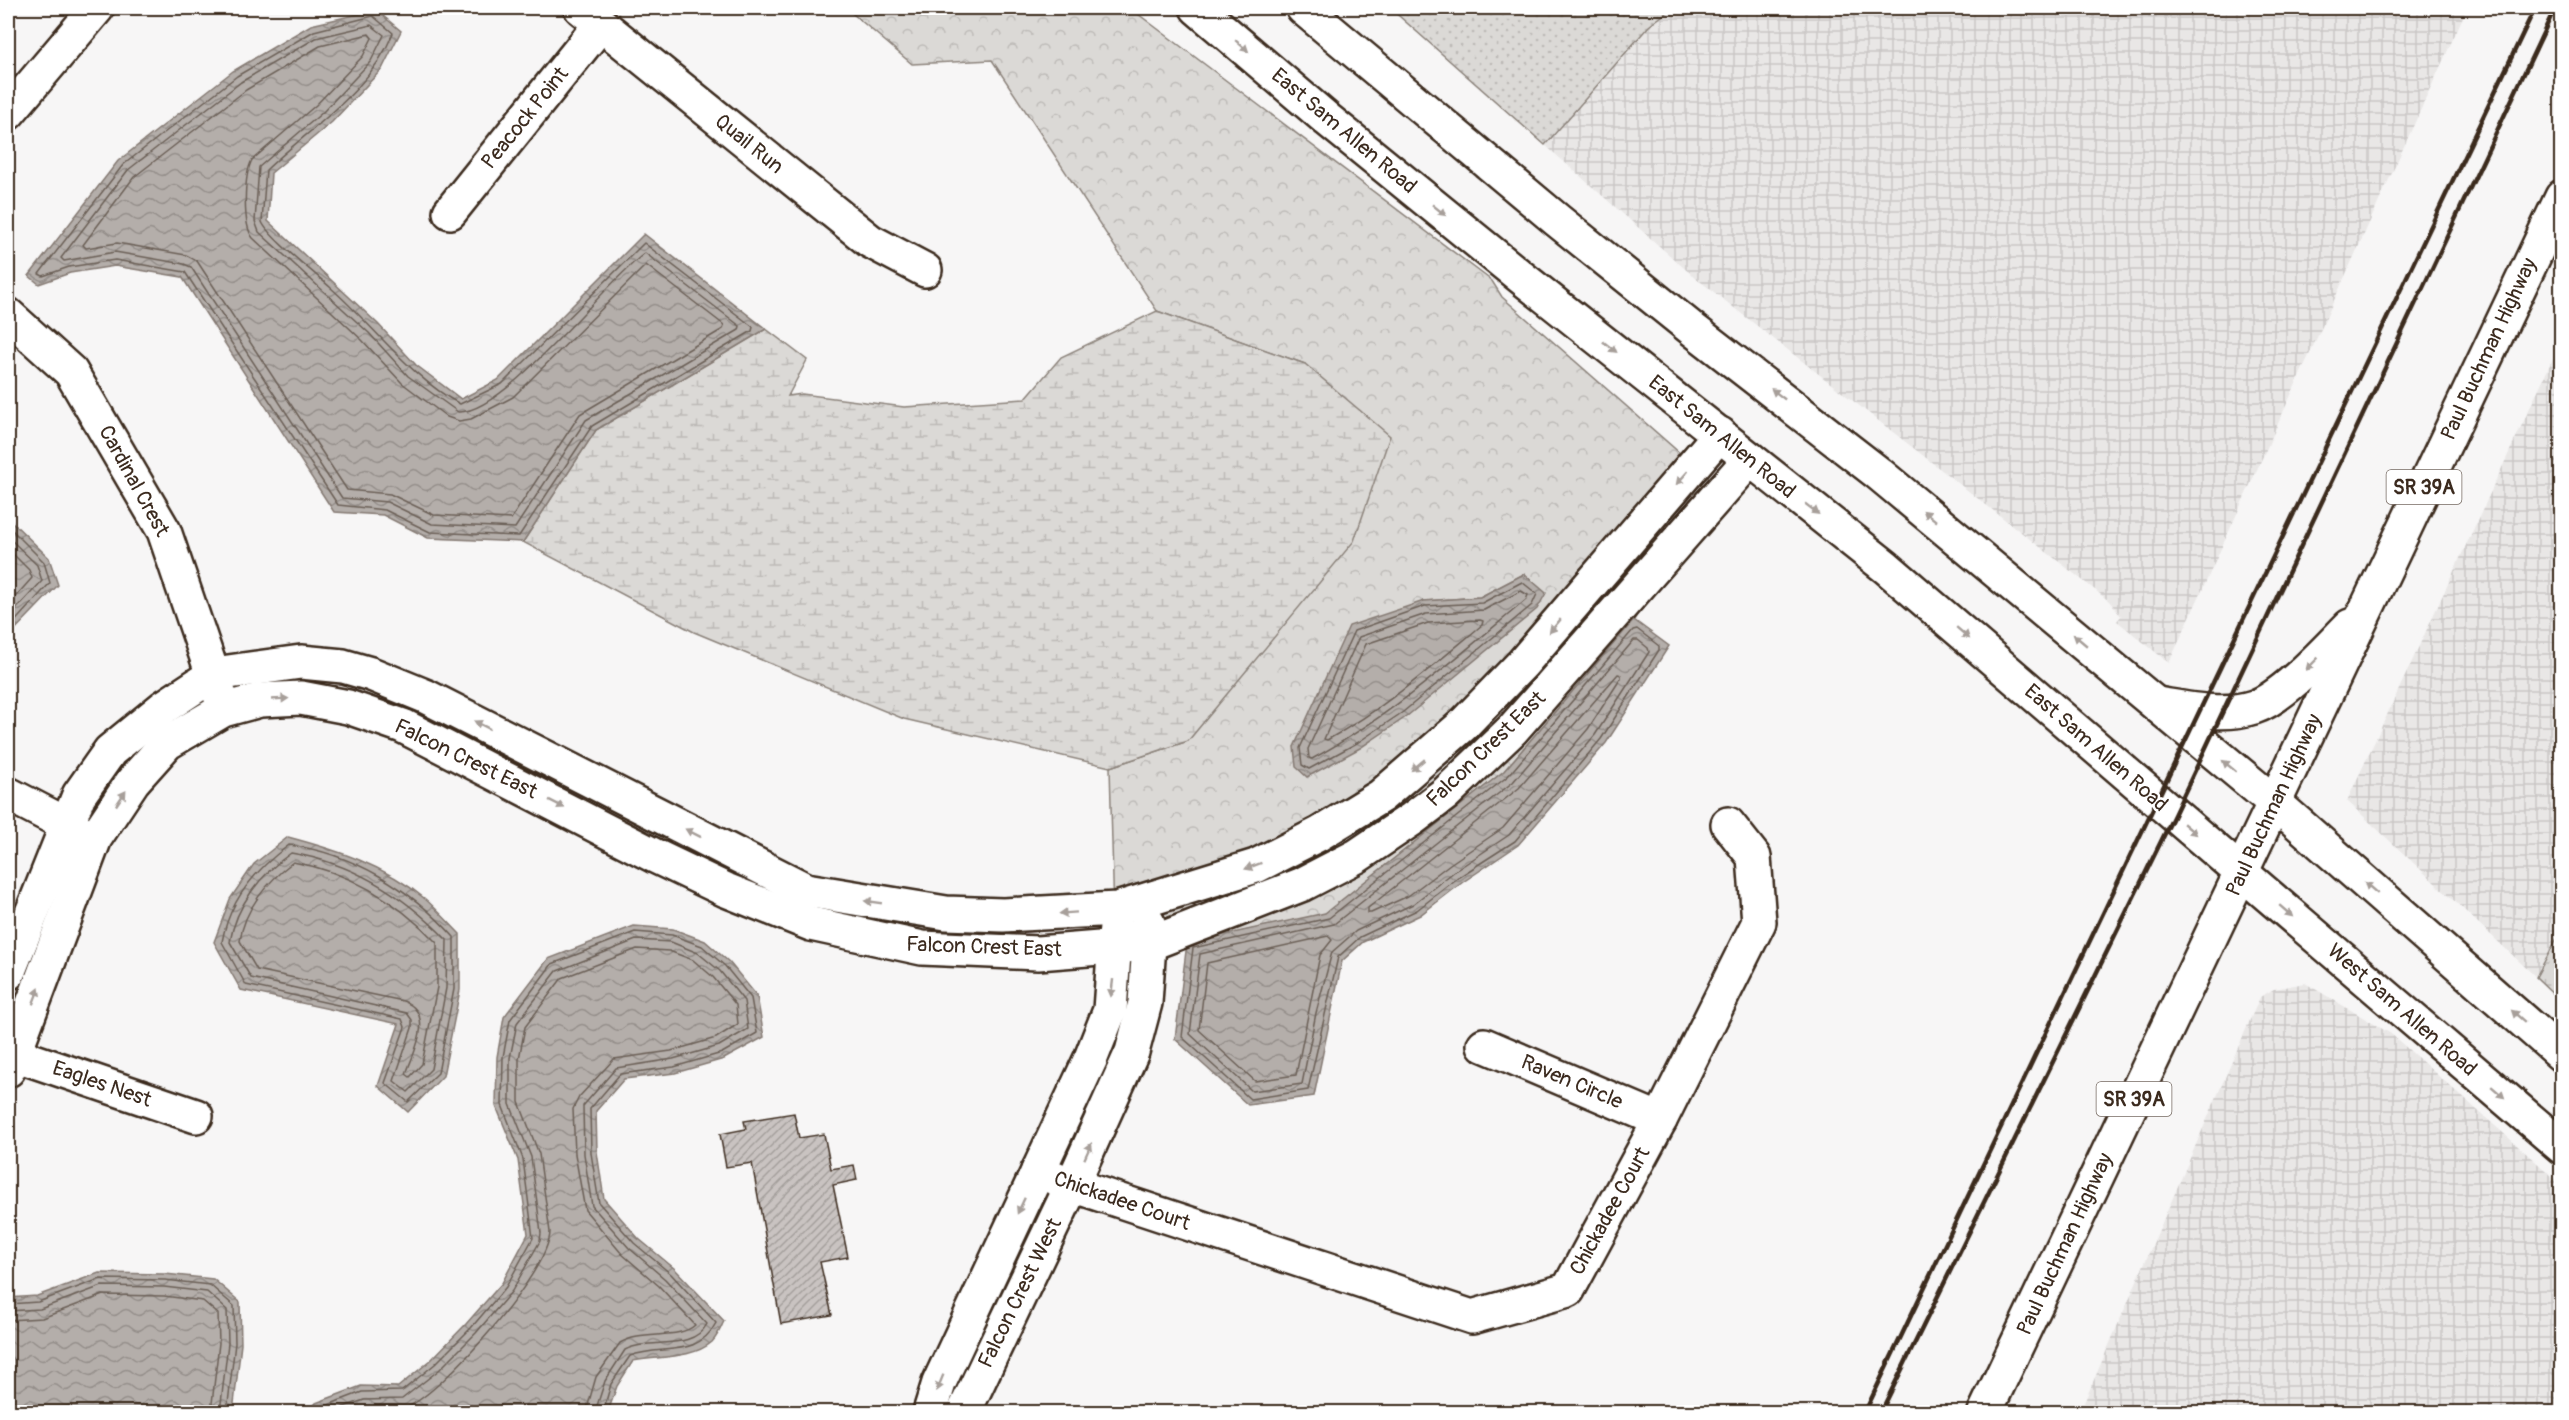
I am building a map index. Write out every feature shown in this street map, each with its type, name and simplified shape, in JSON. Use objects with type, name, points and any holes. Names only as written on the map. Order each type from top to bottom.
[{"type":"street","points":[[8,113],[97,8]]},
{"type":"street","name":"East Sam Allen Road","points":[[1197,8],[1347,135],[1886,567],[2242,873]]},
{"type":"street","points":[[1304,8],[1557,220],[1878,473],[2157,704],[2275,803],[2562,1055]]},
{"type":"street","name":"Peacock Point","points":[[450,212],[590,16]]},
{"type":"street","name":"Quail Run","points":[[590,16],[870,241],[925,270]]},
{"type":"street","name":"Paul Buchman Highway","points":[[1985,1413],[2562,197]]},
{"type":"street","name":"Cardinal Crest","points":[[8,315],[71,372],[164,531],[214,674],[223,710]]},
{"type":"street","name":"Falcon Crest East","points":[[10,1059],[81,832],[80,795],[110,751],[164,707],[214,674],[301,662],[343,666],[371,674],[425,696],[806,890],[946,913],[1004,915],[1132,905],[1256,866],[1319,834],[1381,796],[1461,726],[1523,663],[1720,434]]},
{"type":"street","name":"Falcon Crest East","points":[[8,973],[81,832],[133,781],[167,743],[223,710],[260,700],[301,698],[348,706],[403,726],[716,885],[811,924],[922,948],[1038,952],[1149,944],[1303,884],[1357,856],[1445,794],[1512,730],[1750,459]]},
{"type":"street","points":[[2157,704],[2223,711],[2255,707],[2301,675],[2367,607]]},
{"type":"street","points":[[1461,726],[1486,755]]},
{"type":"street","points":[[496,773],[512,741]]},
{"type":"street","points":[[8,794],[81,832]]},
{"type":"street","name":"Chickadee Court","points":[[1038,1171],[1072,1185],[1472,1317],[1568,1290],[1660,1120],[1759,922],[1754,857],[1728,824]]},
{"type":"street","name":"West Sam Allen Road","points":[[2242,873],[2562,1147]]},
{"type":"street","points":[[930,1413],[939,1383],[1091,1058],[1110,1010],[1114,947],[1132,905]]},
{"type":"street","name":"Falcon Crest West","points":[[964,1413],[1132,1052],[1145,1003],[1149,944],[1132,905]]},
{"type":"street","name":"Raven Circle","points":[[1484,1045],[1660,1120]]},
{"type":"street","name":"Eagles Nest","points":[[10,1059],[196,1116]]},
{"type":"shaded area","points":[[1672,8],[2467,8],[2169,663],[2117,621],[2121,616],[2109,601],[1692,275],[1545,145],[1649,26]]},
{"type":"shaded area","points":[[2561,341],[2562,931],[2536,977],[2347,801]]},
{"type":"shaded area","points":[[2305,983],[2391,1034],[2561,1184],[2561,1412],[2080,1412],[2260,997],[2274,989]]},
{"type":"green space","points":[[846,8],[1130,8],[1492,281],[1502,297],[1715,484],[1634,620],[1504,771],[1325,914],[1187,943],[1114,917],[1110,767],[1188,741],[1305,364],[1157,311],[992,60],[912,64]],"holes":[[[1524,574],[1294,747],[1424,601],[1480,597]]]},
{"type":"green space","points":[[1390,8],[1672,8],[1649,26],[1545,145]]},
{"type":"green space","points":[[1157,311],[1305,364],[1390,436],[1354,541],[1188,741],[1110,767],[904,719],[694,632],[523,542],[596,430],[766,329],[807,360],[788,396],[802,394],[904,407],[1025,399],[1061,357]]},
{"type":"green space","points":[[2561,931],[2561,1001],[2536,977]]},
{"type":"water","points":[[376,10],[401,31],[382,69],[332,122],[271,173],[268,221],[378,324],[416,365],[461,399],[498,380],[644,234],[766,329],[596,430],[523,542],[428,538],[383,515],[334,512],[182,277],[115,266],[70,273],[39,284],[29,276],[118,161],[233,71],[311,25]]},
{"type":"water","points":[[8,518],[49,558],[58,585],[9,636]]},
{"type":"water","points":[[1524,574],[1546,593],[1537,609],[1406,717],[1360,748],[1307,777],[1296,767],[1294,747],[1349,626],[1424,601],[1480,597]]},
{"type":"water","points":[[1634,620],[1669,646],[1606,743],[1518,845],[1463,882],[1420,915],[1363,942],[1342,961],[1314,1096],[1248,1105],[1175,1039],[1187,943],[1325,913],[1504,771]]},
{"type":"water","points":[[288,837],[342,853],[393,876],[424,898],[460,934],[460,990],[443,1076],[408,1112],[378,1086],[399,1024],[241,990],[214,942],[230,899],[254,864]]},
{"type":"water","points":[[634,926],[673,929],[705,941],[729,962],[757,996],[764,1037],[724,1059],[675,1073],[624,1079],[596,1111],[597,1152],[604,1199],[639,1239],[675,1269],[724,1321],[716,1338],[704,1347],[685,1354],[633,1361],[617,1386],[608,1412],[308,1412],[316,1403],[361,1386],[398,1387],[431,1360],[502,1283],[528,1234],[518,1160],[496,1106],[497,1057],[504,1017],[548,959]]},
{"type":"water","points":[[99,1273],[165,1274],[213,1279],[240,1302],[241,1344],[233,1412],[8,1412],[8,1298],[37,1296]]},
{"type":"building","points":[[794,1113],[799,1138],[824,1134],[831,1169],[854,1165],[857,1180],[833,1185],[848,1257],[820,1262],[832,1315],[781,1324],[752,1163],[726,1167],[720,1134],[746,1129],[744,1121]]},
{"type":"railway","points":[[1865,1412],[2535,8]]},
{"type":"railway","points":[[1881,1412],[2174,815],[2555,8]]}]
